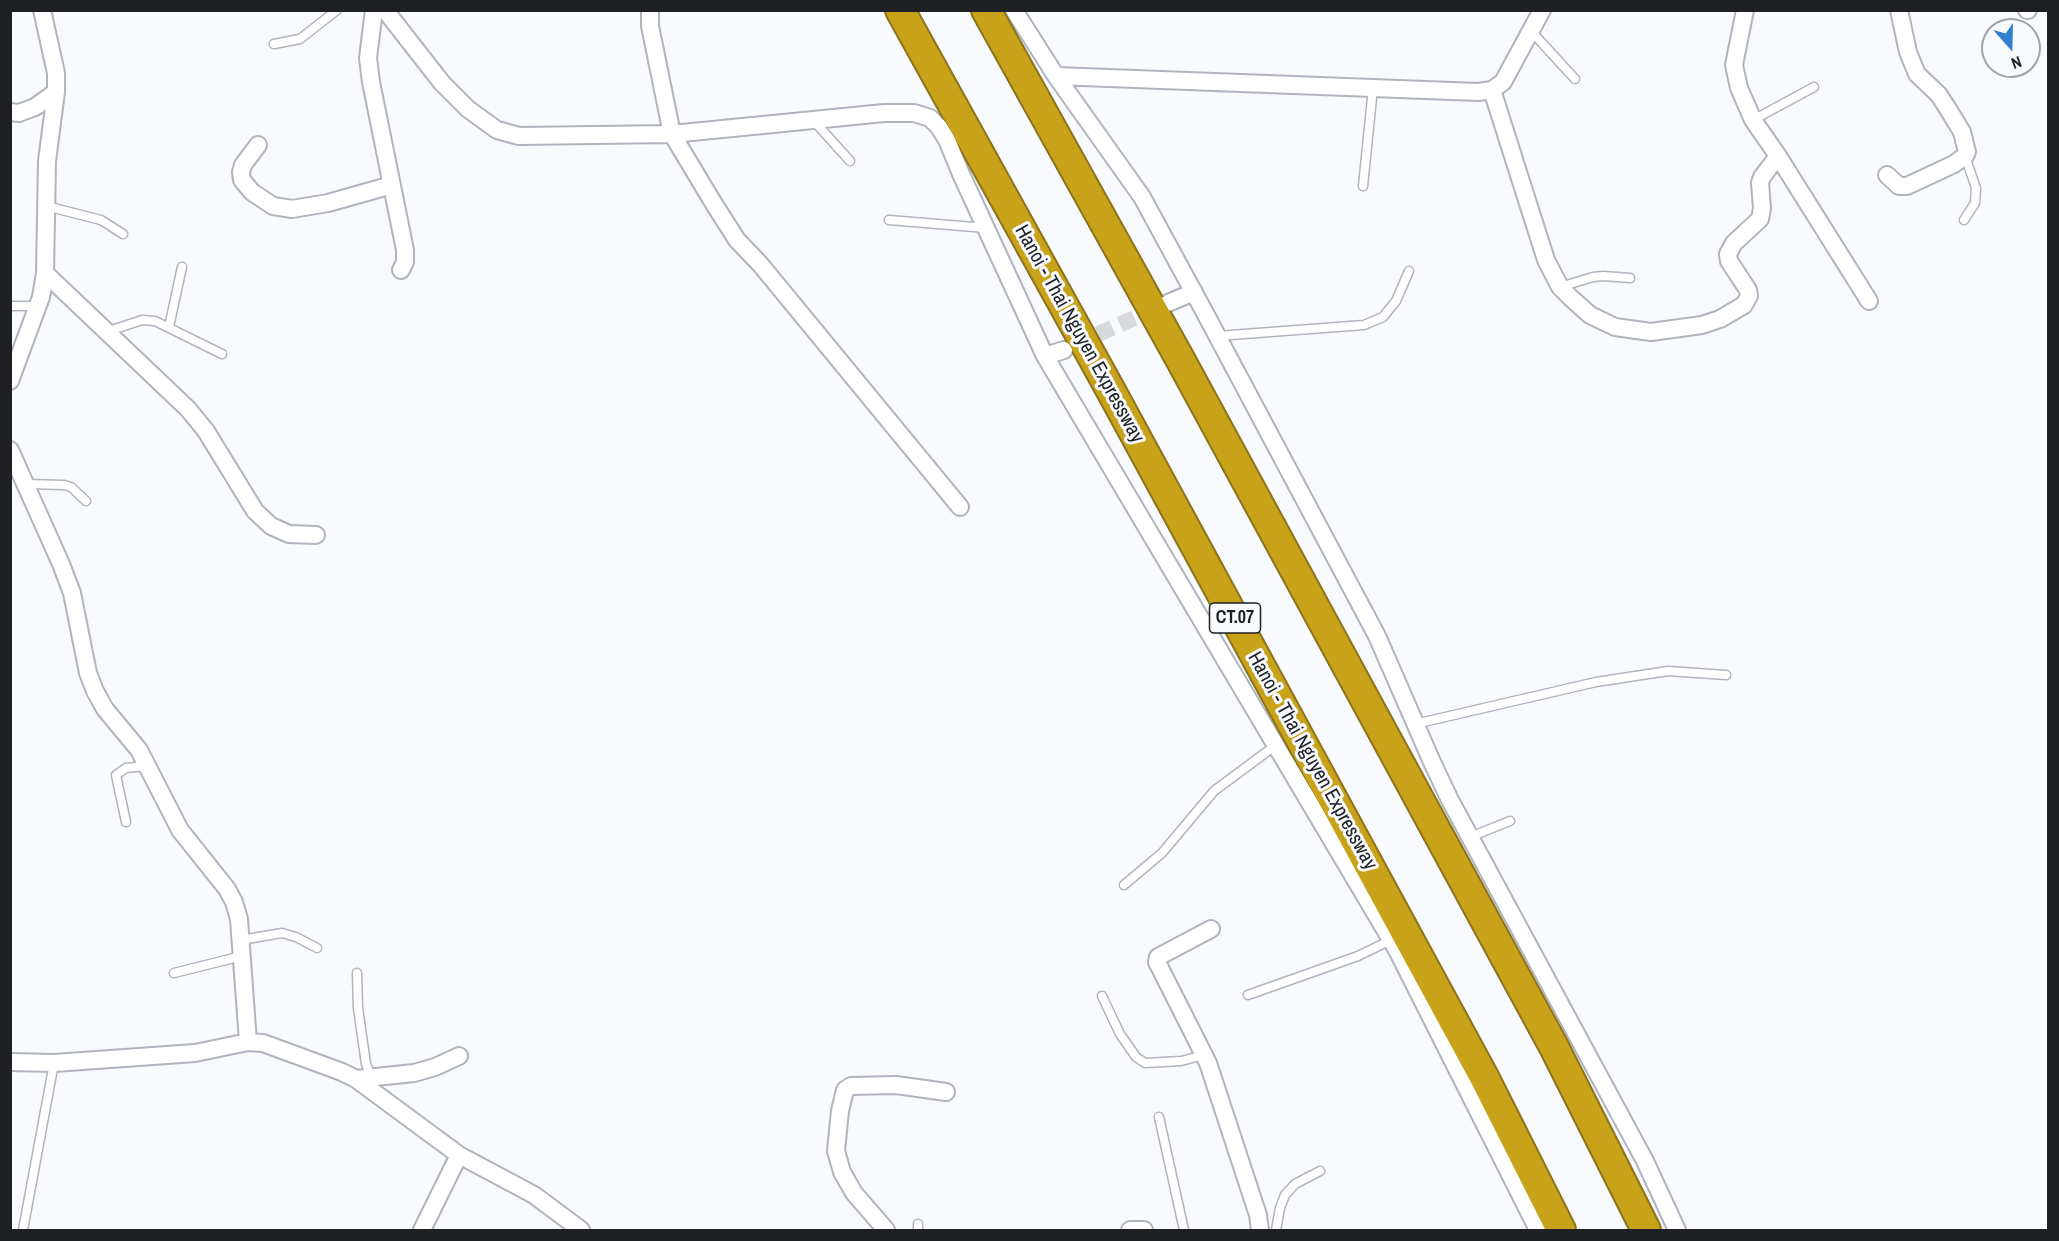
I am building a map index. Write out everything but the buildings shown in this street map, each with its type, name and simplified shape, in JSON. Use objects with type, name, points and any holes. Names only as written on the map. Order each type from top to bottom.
[{"type":"highway","name":"Hanoi - Thai Nguyen Expressway","points":[[900,10],[1373,872],[1484,1077],[1562,1230]]},
{"type":"highway","points":[[986,10],[1185,369],[1543,1026],[1646,1230]]},
{"type":"street","points":[[10,381],[37,306],[45,273],[49,144],[56,92],[56,73],[42,10]]},
{"type":"street","points":[[374,10],[368,58],[405,250],[405,262],[401,270]]},
{"type":"street","points":[[385,10],[442,83],[468,109],[497,130],[519,136],[672,134],[884,113],[914,112],[930,118],[947,140],[1045,356],[1391,940],[1420,992],[1538,1230]]},
{"type":"street","points":[[1014,10],[1056,76],[1142,197],[1194,292],[1377,636],[1432,762],[1645,1161],[1677,1230]]},
{"type":"street","points":[[1056,76],[1478,92],[1492,90],[1503,82],[1542,10]]},
{"type":"street","points":[[1745,10],[1734,65],[1739,88],[1753,120],[1869,301]]},
{"type":"street","points":[[1887,175],[1903,187],[1954,164],[1965,156],[1967,148],[1962,132],[1938,95],[1921,79],[1914,68],[1908,52],[1899,10]]},
{"type":"street","points":[[650,18],[672,134],[737,240],[760,264],[960,507]]},
{"type":"street","points":[[1492,90],[1546,260],[1560,287],[1590,315],[1615,327],[1651,332],[1702,325],[1732,313],[1744,305],[1749,296],[1748,290],[1729,261],[1728,254],[1734,243],[1760,219],[1762,208],[1760,183],[1778,156]]},
{"type":"street","points":[[10,112],[19,113],[35,107],[56,92]]},
{"type":"street","points":[[258,145],[243,165],[242,180],[252,192],[273,206],[301,208],[392,185]]},
{"type":"street","points":[[45,273],[188,409],[206,431],[255,511],[271,526],[289,534],[316,534]]},
{"type":"street","points":[[1168,303],[1194,292]]},
{"type":"street","points":[[1045,356],[1064,350]]},
{"type":"street","points":[[10,450],[72,593],[88,673],[95,691],[105,709],[148,766],[180,830],[227,888],[234,902],[239,919],[248,1042]]},
{"type":"street","points":[[1211,929],[1158,957],[1157,962],[1205,1055],[1255,1207],[1260,1230]]},
{"type":"street","points":[[10,1062],[54,1063],[195,1053],[248,1042],[262,1043],[363,1078],[414,1072],[435,1067],[459,1056]]},
{"type":"street","points":[[363,1078],[459,1155],[552,1206],[580,1230]]},
{"type":"street","points":[[886,1230],[854,1193],[842,1172],[836,1151],[840,1110],[845,1090],[850,1086],[896,1085],[946,1092]]},
{"type":"street","points":[[422,1230],[459,1155]]},
{"type":"street","points":[[1130,1230],[1144,1230]]},
{"type":"lane","points":[[274,44],[300,39],[337,10]]},
{"type":"lane","points":[[639,10],[650,18]]},
{"type":"lane","points":[[1531,31],[1575,79]]},
{"type":"lane","points":[[1753,120],[1814,87]]},
{"type":"lane","points":[[1363,186],[1373,88]]},
{"type":"lane","points":[[813,120],[850,161]]},
{"type":"lane","points":[[1964,220],[1975,203],[1976,188],[1965,156]]},
{"type":"lane","points":[[46,206],[101,220],[123,234]]},
{"type":"lane","points":[[889,220],[986,228]]},
{"type":"lane","points":[[169,327],[182,267]]},
{"type":"lane","points":[[1217,336],[1364,325],[1383,317],[1396,301],[1409,271]]},
{"type":"lane","points":[[1560,287],[1593,277],[1630,278]]},
{"type":"lane","points":[[10,306],[37,306]]},
{"type":"lane","points":[[106,332],[142,320],[155,321],[222,354]]},
{"type":"lane","points":[[26,484],[64,485],[71,487],[86,501]]},
{"type":"lane","points":[[1415,724],[1606,680],[1668,671],[1726,675]]},
{"type":"lane","points":[[1124,885],[1162,853],[1214,791],[1276,746]]},
{"type":"lane","points":[[126,822],[116,775],[126,768],[148,766]]},
{"type":"lane","points":[[1470,837],[1510,821]]},
{"type":"lane","points":[[174,973],[282,933],[296,937],[317,948]]},
{"type":"lane","points":[[1248,995],[1358,956],[1391,940]]},
{"type":"lane","points":[[357,973],[359,1018],[366,1064],[363,1078]]},
{"type":"lane","points":[[1102,996],[1120,1034],[1136,1057],[1145,1063],[1181,1061],[1205,1055]]},
{"type":"lane","points":[[22,1230],[54,1063]]},
{"type":"lane","points":[[1159,1118],[1184,1230]]},
{"type":"lane","points":[[1276,1230],[1285,1195],[1295,1184],[1320,1171]]},
{"type":"tunnel","points":[[1076,344],[1159,307]]}]
